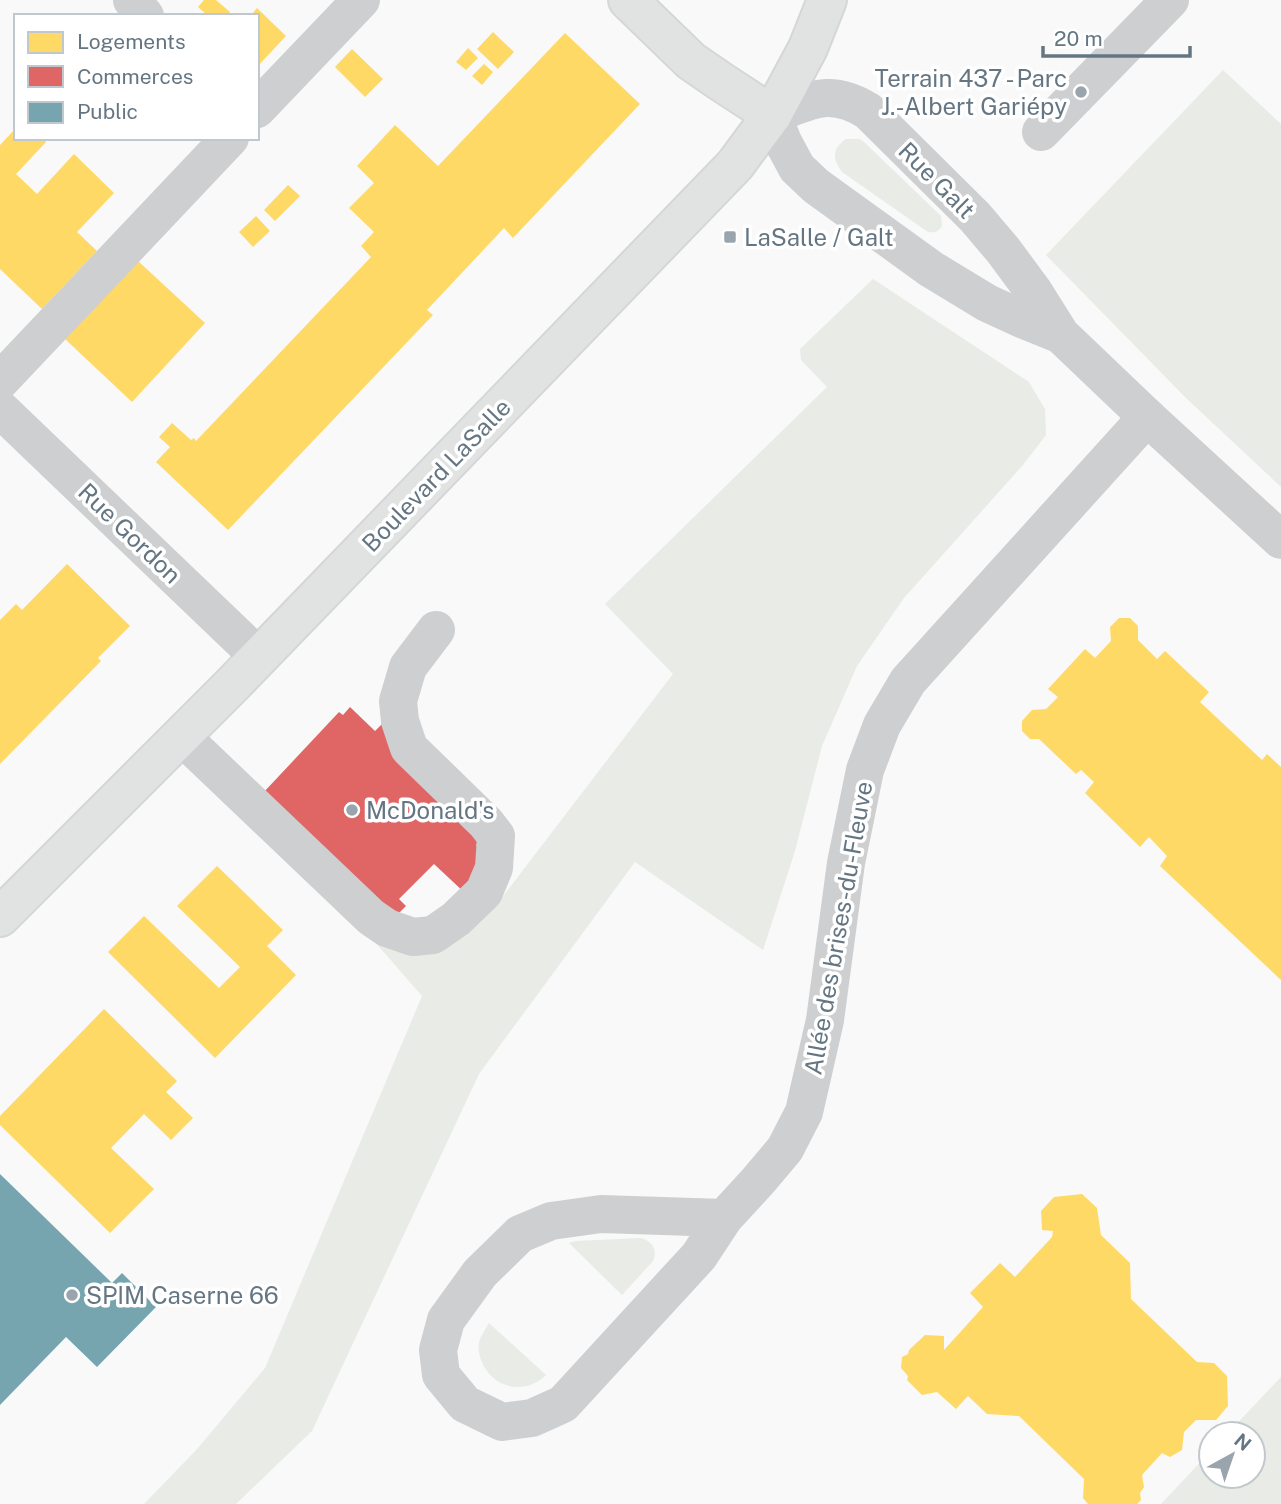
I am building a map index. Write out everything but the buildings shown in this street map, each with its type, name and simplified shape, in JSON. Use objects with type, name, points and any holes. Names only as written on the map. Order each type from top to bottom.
[{"type":"main road","points":[[628,0],[691,61],[772,115]]},
{"type":"main road","name":"Boulevard LaSalle","points":[[0,917],[260,657],[736,165],[772,115],[808,48],[827,0]]},
{"type":"street","points":[[132,0],[143,14]]},
{"type":"street","points":[[259,107],[360,0]]},
{"type":"street","points":[[1041,132],[1170,0]]},
{"type":"street","name":"Rue Galt","points":[[1061,335],[987,303],[931,269],[816,186],[797,167],[772,115],[821,98],[839,98],[868,111],[975,217],[1034,292],[1061,335],[1281,540]]},
{"type":"street","points":[[0,382],[228,140]]},
{"type":"street","name":"Rue Gordon","points":[[0,409],[260,657]]},
{"type":"street","name":"Allée des brises-du-Fleuve","points":[[724,1217],[601,1214],[551,1221],[520,1234],[480,1273],[446,1320],[438,1350],[441,1375],[465,1404],[502,1422],[533,1418],[562,1404],[699,1256],[724,1217],[785,1149],[804,1112],[825,1020],[846,863],[865,770],[883,725],[908,681],[1147,417]]},
{"type":"street","points":[[181,736],[371,917],[387,928],[413,937],[433,935],[456,919],[484,892],[494,867],[496,836],[409,748],[400,721],[398,701],[408,667],[436,630]]},
{"type":"shaded area","points":[[1223,70],[1281,124],[1281,487],[1186,398],[1046,255]]},
{"type":"shaded area","points":[[846,139],[860,139],[865,143],[941,216],[942,226],[939,230],[928,232],[842,172],[835,154],[838,146]]},
{"type":"shaded area","points":[[873,279],[1029,382],[1045,409],[1046,435],[1023,465],[904,598],[857,666],[822,746],[795,851],[763,950],[635,862],[479,1074],[312,1431],[236,1504],[144,1504],[198,1448],[265,1368],[422,996],[374,941],[497,904],[673,674],[605,604],[827,387],[801,360],[800,349]]},
{"type":"shaded area","points":[[641,1238],[653,1246],[653,1261],[622,1295],[569,1243],[575,1241]]},
{"type":"shaded area","points":[[489,1323],[546,1375],[528,1386],[518,1387],[509,1386],[492,1377],[481,1360],[479,1349],[479,1343]]},
{"type":"shaded area","points":[[1281,1377],[1281,1504],[1161,1504],[1197,1466],[1197,1490],[1267,1490],[1267,1420],[1240,1420]]},
{"type":"place","name":"Terrain 437 - Parc J.-Albert Gariépy","points":[[1081,92]]},
{"type":"place","name":"LaSalle / Galt","points":[[730,237]]},
{"type":"place","name":"McDonald's","points":[[352,810]]},
{"type":"place","name":"SPIM Caserne 66","points":[[72,1295]]}]
